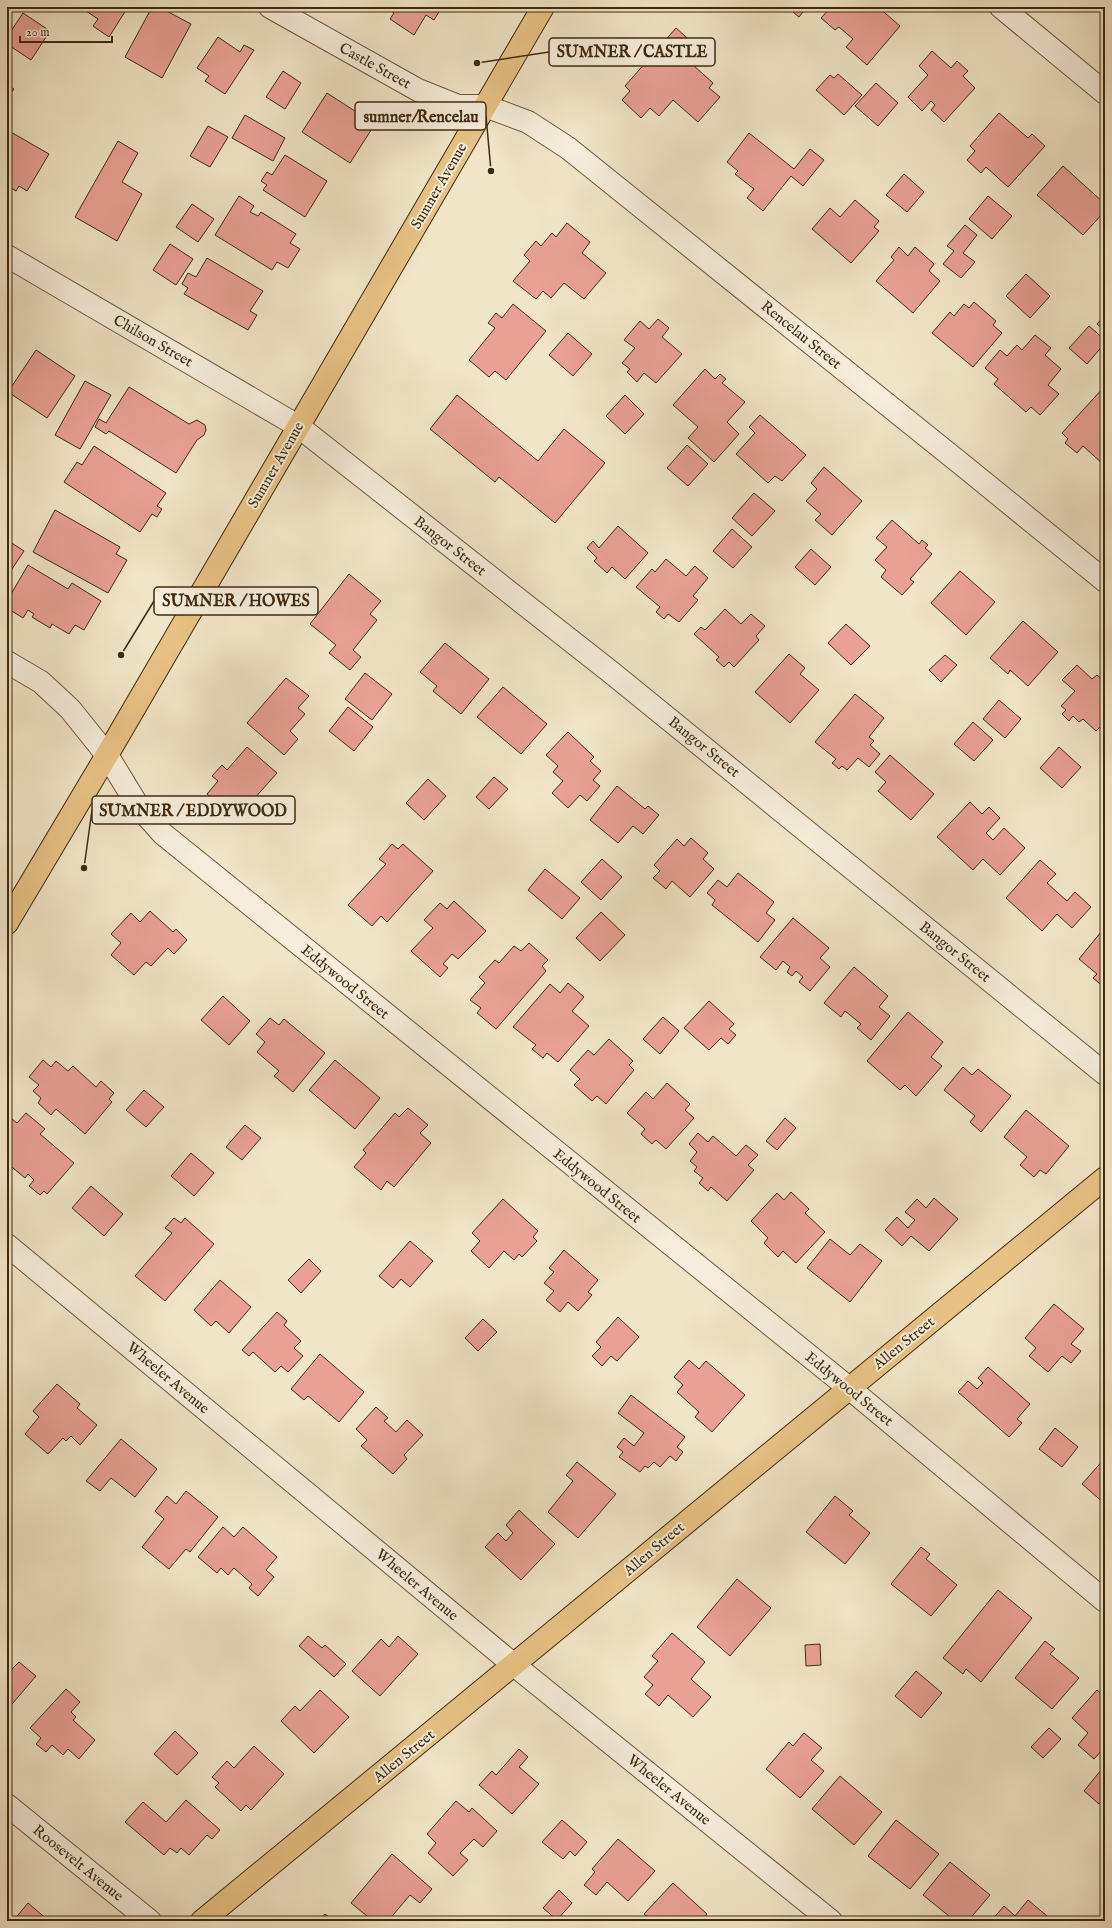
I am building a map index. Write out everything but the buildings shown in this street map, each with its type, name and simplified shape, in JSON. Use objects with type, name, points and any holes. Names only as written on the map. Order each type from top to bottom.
[{"type":"main road","name":"Sumner Avenue","points":[[7,923],[108,755],[543,7]]},
{"type":"main road","name":"Allen Street","points":[[202,1921],[1105,1178]]},
{"type":"street","name":"Castle Street","points":[[270,7],[418,90],[458,106],[485,106]]},
{"type":"street","points":[[1001,7],[1105,92]]},
{"type":"street","name":"Rencelau Street","points":[[485,106],[528,122],[568,148],[1105,581]]},
{"type":"street","name":"Chilson Street","points":[[7,256],[298,426]]},
{"type":"street","name":"Bangor Street","points":[[298,426],[612,672],[1105,1074]]},
{"type":"street","name":"Eddywood Street","points":[[7,662],[41,682],[64,704],[108,755],[138,806],[163,834],[849,1388],[1105,1601]]},
{"type":"street","name":"Wheeler Avenue","points":[[7,1245],[514,1665],[831,1921]]},
{"type":"street","name":"Roosevelt Avenue","points":[[7,1805],[150,1921]]},
{"type":"place","name":"SUMNER / CASTLE","points":[[477,63]]},
{"type":"place","name":"sumner/Rencelau","points":[[491,171]]},
{"type":"place","name":"SUMNER / HOWES","points":[[121,655]]},
{"type":"place","name":"SUMNER / EDDYWOOD","points":[[84,868]]}]
